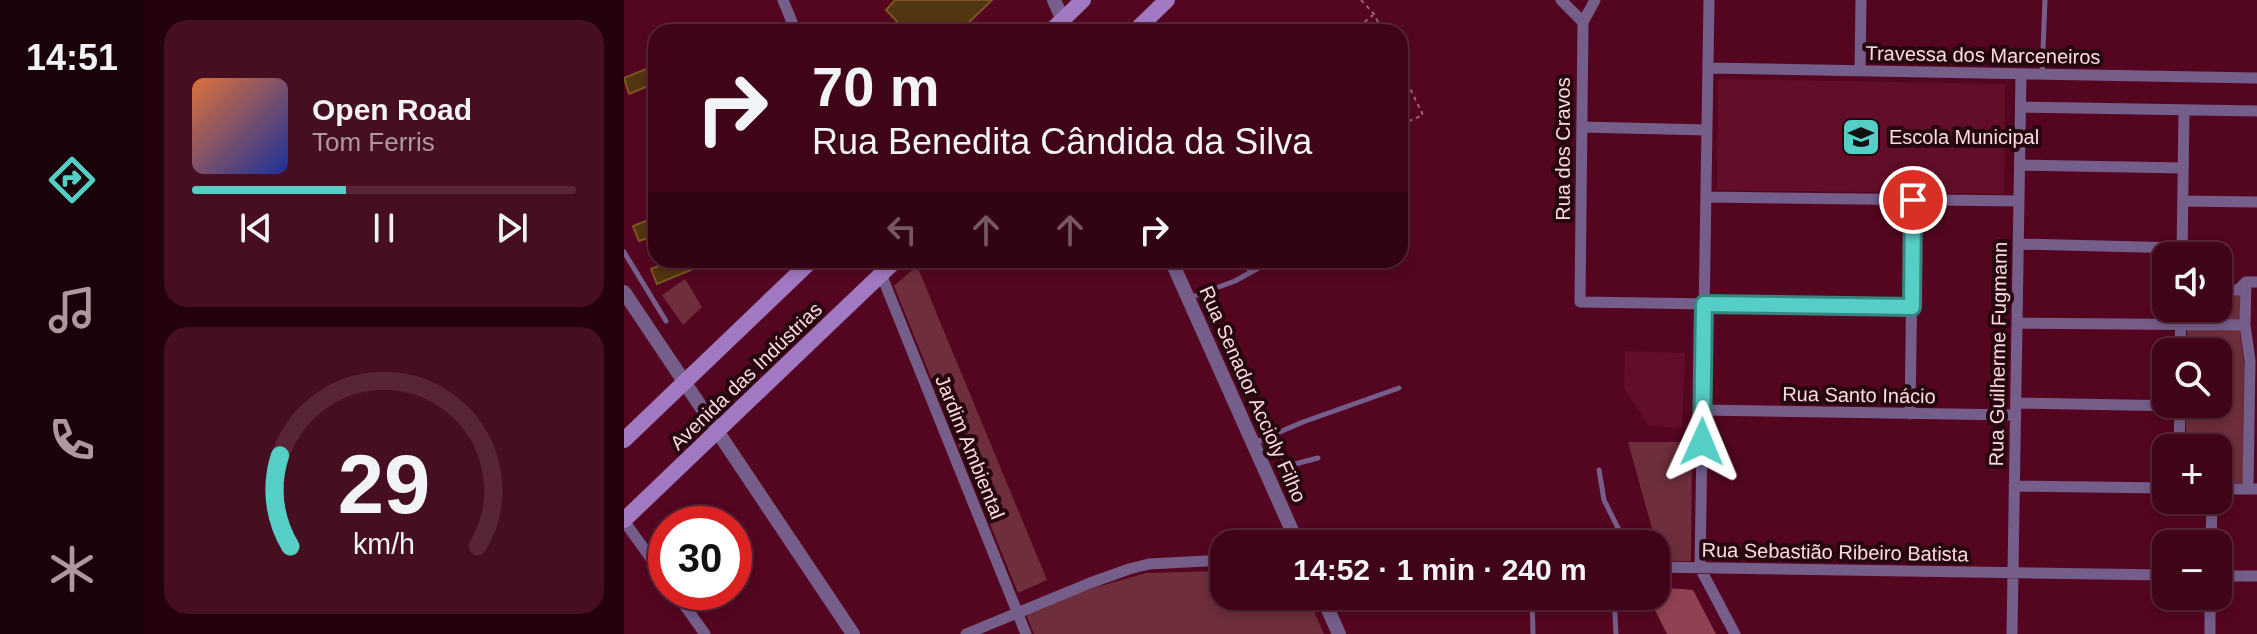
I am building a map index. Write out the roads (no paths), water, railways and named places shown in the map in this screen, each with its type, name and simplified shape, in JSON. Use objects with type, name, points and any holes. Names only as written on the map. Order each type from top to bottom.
[{"type":"main road","points":[[1067,24],[1083,0]]},
{"type":"main road","points":[[1142,24],[1167,0]]},
{"type":"main road","name":"Avenida das Indústrias","points":[[624,440],[804,268]]},
{"type":"main road","name":"Avenida das Indústrias","points":[[624,521],[887,268]]},
{"type":"street","points":[[783,0],[793,24]]},
{"type":"street","points":[[1054,0],[1065,24]]},
{"type":"street","points":[[1561,0],[1583,22]]},
{"type":"street","name":"Rua dos Cravos","points":[[1595,0],[1583,22],[1580,302],[1704,304]]},
{"type":"street","points":[[1709,0],[1700,568],[1735,634]]},
{"type":"street","points":[[1860,71],[1861,0]]},
{"type":"street","name":"Travessa dos Marceneiros","points":[[1708,68],[2257,78]]},
{"type":"street","name":"Rua Guilherme Fugmann","points":[[2012,634],[2021,74]]},
{"type":"street","points":[[2021,107],[2257,111]]},
{"type":"street","points":[[2182,242],[2184,110]]},
{"type":"street","points":[[1582,127],[1707,130]]},
{"type":"street","points":[[2020,165],[2183,168]]},
{"type":"street","points":[[1706,197],[2019,201]]},
{"type":"street","points":[[1910,414],[1913,200]]},
{"type":"street","points":[[2183,201],[2257,202]]},
{"type":"street","points":[[2018,244],[2152,251]]},
{"type":"street","name":"Rua Senador Accioly Filho","points":[[1175,268],[1257,442],[1292,530]]},
{"type":"street","name":"Jardim Ambiental","points":[[881,274],[1026,634]]},
{"type":"street","points":[[2232,290],[2251,282]]},
{"type":"street","points":[[2232,489],[2253,489],[2254,361],[2245,325],[2251,282]]},
{"type":"street","points":[[624,292],[853,634]]},
{"type":"street","points":[[1704,304],[1912,307]]},
{"type":"street","points":[[2017,323],[2245,325]]},
{"type":"street","points":[[2181,325],[2181,338]]},
{"type":"street","name":"Rua Santo Inácio","points":[[1703,410],[1910,414],[2152,406]]},
{"type":"street","points":[[2014,486],[2152,488]]},
{"type":"street","points":[[624,521],[648,554]]},
{"type":"street","points":[[966,634],[1139,566],[1210,561]]},
{"type":"street","name":"Rua Sebastião Ribeiro Batista","points":[[1670,567],[2152,575]]},
{"type":"street","points":[[2232,576],[2257,576]]},
{"type":"street","points":[[688,610],[705,634]]},
{"type":"street","points":[[1328,610],[1339,634]]},
{"type":"street","points":[[2210,610],[2210,634]]},
{"type":"lane","points":[[2042,75],[2045,0]]},
{"type":"lane","points":[[624,252],[666,321]]},
{"type":"lane","points":[[1188,298],[1235,281],[1256,268]]},
{"type":"lane","points":[[1257,442],[1399,388]]},
{"type":"lane","points":[[1257,442],[1291,465],[1318,458]]},
{"type":"lane","points":[[1599,470],[1604,500],[1619,530]]},
{"type":"lane","points":[[1532,610],[1533,634]]},
{"type":"lane","points":[[1615,610],[1616,634]]},
{"type":"place","name":"Escola Municipal","points":[[1861,137]]}]
